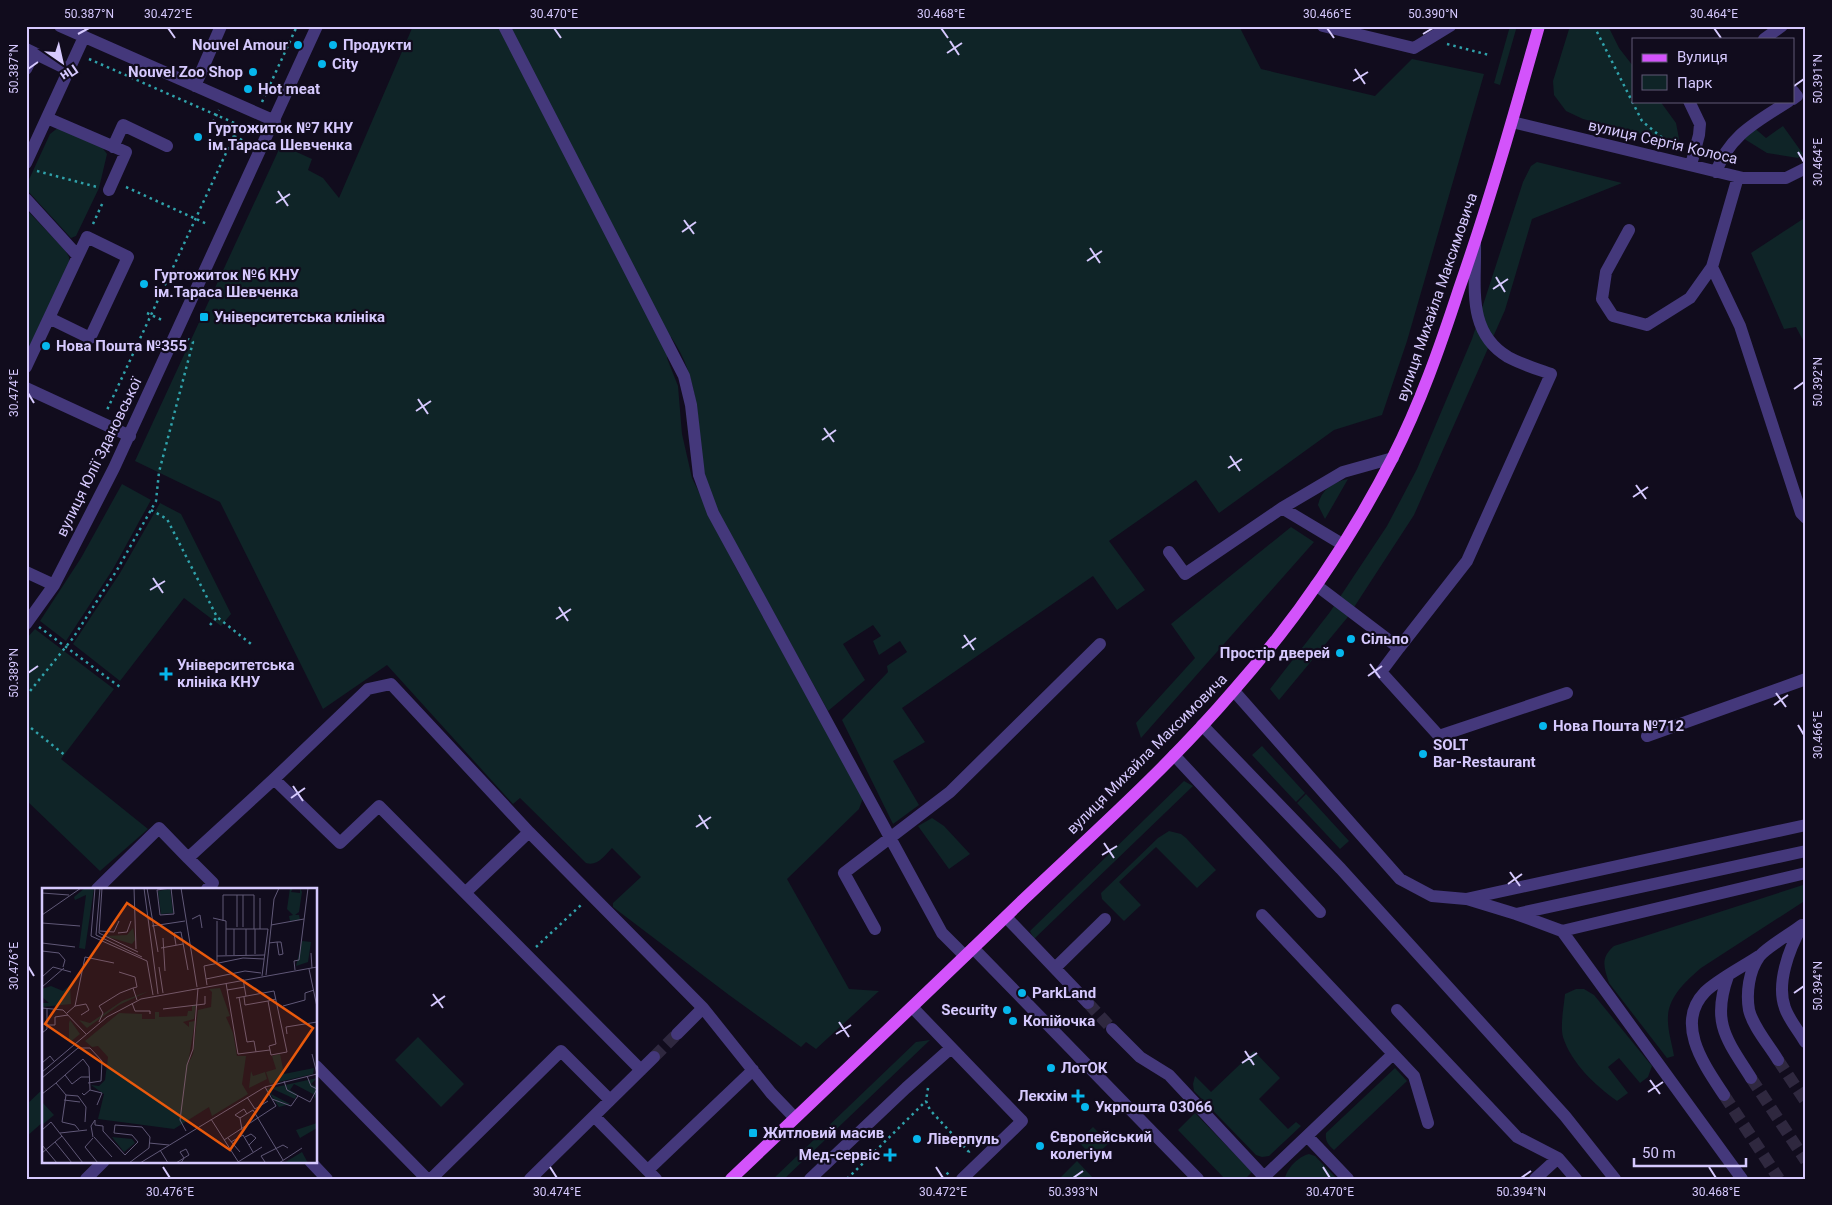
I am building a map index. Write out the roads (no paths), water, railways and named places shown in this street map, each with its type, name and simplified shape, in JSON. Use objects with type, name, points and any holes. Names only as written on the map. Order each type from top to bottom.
[{"type":"main road","name":"вулиця Михайла Максимовича","points":[[731,1179],[1174,755],[1234,691],[1298,612],[1342,544],[1392,458],[1422,392],[1475,242],[1539,26]]},
{"type":"street","points":[[60,26],[275,121]]},
{"type":"street","points":[[195,86],[221,26]]},
{"type":"street","name":"вулиця Юлії Здановської","points":[[28,622],[54,585],[130,436],[317,26]]},
{"type":"street","points":[[504,26],[684,376],[691,405],[700,474],[713,513],[942,933],[969,952],[1198,1179]]},
{"type":"street","points":[[1323,26],[1414,48],[1450,26]]},
{"type":"street","points":[[1765,38],[1782,26]]},
{"type":"street","points":[[31,167],[47,118],[84,37]]},
{"type":"street","points":[[26,69],[30,51],[69,70]]},
{"type":"street","points":[[1689,102],[1700,124],[1692,166]]},
{"type":"street","points":[[1716,172],[1722,157],[1738,135],[1788,102]]},
{"type":"street","points":[[47,118],[126,152],[111,185]]},
{"type":"street","name":"вулиця Сергія Колоса","points":[[1512,122],[1738,177],[1786,178],[1806,168]]},
{"type":"street","points":[[113,147],[123,125],[167,146]]},
{"type":"street","points":[[1629,230],[1606,272],[1602,299],[1613,316],[1647,325],[1690,298],[1712,267],[1738,177]]},
{"type":"street","points":[[26,199],[78,256]]},
{"type":"street","points":[[26,367],[87,237],[128,256],[90,338],[49,318]]},
{"type":"street","points":[[1475,242],[1476,313],[1482,330],[1493,346],[1508,357],[1551,374],[1467,561],[1381,672],[1439,736],[1567,693]]},
{"type":"street","points":[[1712,267],[1740,326],[1801,513],[1806,518]]},
{"type":"street","points":[[26,388],[130,436]]},
{"type":"street","points":[[1169,552],[1184,574],[1282,508],[1343,472],[1392,458]]},
{"type":"street","points":[[1282,508],[1342,544]]},
{"type":"street","points":[[26,572],[54,585]]},
{"type":"street","points":[[1316,585],[1399,648]]},
{"type":"street","points":[[875,929],[844,873],[950,792],[1100,644]]},
{"type":"street","points":[[1647,736],[1806,680]]},
{"type":"street","points":[[188,858],[368,689],[391,684],[529,832],[703,1008],[771,1093],[795,1118]]},
{"type":"street","points":[[1234,691],[1400,879],[1432,896],[1466,899],[1516,914],[1562,931],[1806,873]]},
{"type":"street","points":[[1202,725],[1348,876],[1565,1116],[1615,1179]]},
{"type":"street","points":[[1174,755],[1320,912]]},
{"type":"street","points":[[274,779],[340,843],[379,806],[640,1070]]},
{"type":"street","points":[[1466,899],[1806,825]]},
{"type":"street","points":[[98,888],[159,828],[213,883],[208,888]]},
{"type":"street","points":[[466,892],[529,832]]},
{"type":"street","points":[[1516,914],[1806,851]]},
{"type":"street","points":[[1262,915],[1414,1076],[1428,1123]]},
{"type":"street","points":[[1006,917],[1088,1002]]},
{"type":"street","points":[[1055,968],[1105,919]]},
{"type":"street","points":[[1724,1096],[1700,1058],[1693,1039],[1692,1020],[1696,1003],[1706,991],[1804,924]]},
{"type":"street","points":[[1804,924],[1789,952],[1782,984],[1785,1007],[1805,1042]]},
{"type":"street","points":[[1562,931],[1742,1179]]},
{"type":"street","points":[[1759,956],[1751,973],[1749,1010],[1778,1060]]},
{"type":"street","points":[[1728,976],[1722,993],[1720,1010],[1722,1028],[1751,1078]]},
{"type":"street","points":[[912,1007],[1022,1120],[962,1179]]},
{"type":"street","points":[[677,1034],[703,1008]]},
{"type":"street","points":[[1397,1010],[1517,1137],[1558,1158],[1576,1179]]},
{"type":"street","points":[[1112,1028],[1140,1057],[1169,1075],[1265,1178],[1393,1054]]},
{"type":"street","points":[[816,1177],[906,1088],[952,1048]]},
{"type":"street","points":[[431,1179],[561,1051],[610,1100]]},
{"type":"street","points":[[530,1179],[654,1057]]},
{"type":"street","points":[[318,1068],[427,1179]]},
{"type":"street","points":[[594,1116],[652,1174],[753,1070]]},
{"type":"street","points":[[1307,1136],[1348,1179]]},
{"type":"street","points":[[1535,1179],[1558,1158]]},
{"type":"street","points":[[86,1179],[103,1162]]},
{"type":"street","points":[[311,1162],[327,1179]]},
{"type":"tunnel","points":[[1088,1003],[1112,1029]]},
{"type":"tunnel","points":[[654,1057],[677,1034]]},
{"type":"tunnel","points":[[1778,1060],[1806,1102]]},
{"type":"tunnel","points":[[1751,1078],[1806,1161]]},
{"type":"tunnel","points":[[1724,1095],[1779,1179]]},
{"type":"place","name":"Nouvel Amour","points":[[298,45]]},
{"type":"place","name":"Продукти","points":[[333,45]]},
{"type":"place","name":"City","points":[[322,64]]},
{"type":"place","name":"Nouvel Zoo Shop","points":[[253,72]]},
{"type":"place","name":"Hot meat","points":[[248,89]]},
{"type":"place","name":"Гуртожиток №7 КНУ ім.Тараса Шевченка","points":[[198,137]]},
{"type":"place","name":"Гуртожиток №6 КНУ ім.Тараса Шевченка","points":[[144,284]]},
{"type":"place","name":"Університетська клініка","points":[[204,317]]},
{"type":"place","name":"Нова Пошта №355","points":[[46,346]]},
{"type":"place","name":"Сільпо","points":[[1351,639]]},
{"type":"place","name":"Простір дверей","points":[[1340,653]]},
{"type":"place","name":"Університетська клініка КНУ","points":[[166,674]]},
{"type":"place","name":"Нова Пошта №712","points":[[1543,726]]},
{"type":"place","name":"SOLT Bar-Restaurant","points":[[1423,754]]},
{"type":"place","name":"ParkLand","points":[[1022,993]]},
{"type":"place","name":"Security","points":[[1007,1010]]},
{"type":"place","name":"Копійочка","points":[[1013,1021]]},
{"type":"place","name":"ЛотОК","points":[[1051,1068]]},
{"type":"place","name":"Лекхім","points":[[1078,1096]]},
{"type":"place","name":"Укрпошта 03066","points":[[1085,1107]]},
{"type":"place","name":"Житловий масив","points":[[753,1133]]},
{"type":"place","name":"Ліверпуль","points":[[917,1139]]},
{"type":"place","name":"Європейський колегіум","points":[[1040,1146]]},
{"type":"place","name":"Мед-сервіс","points":[[890,1155]]}]
